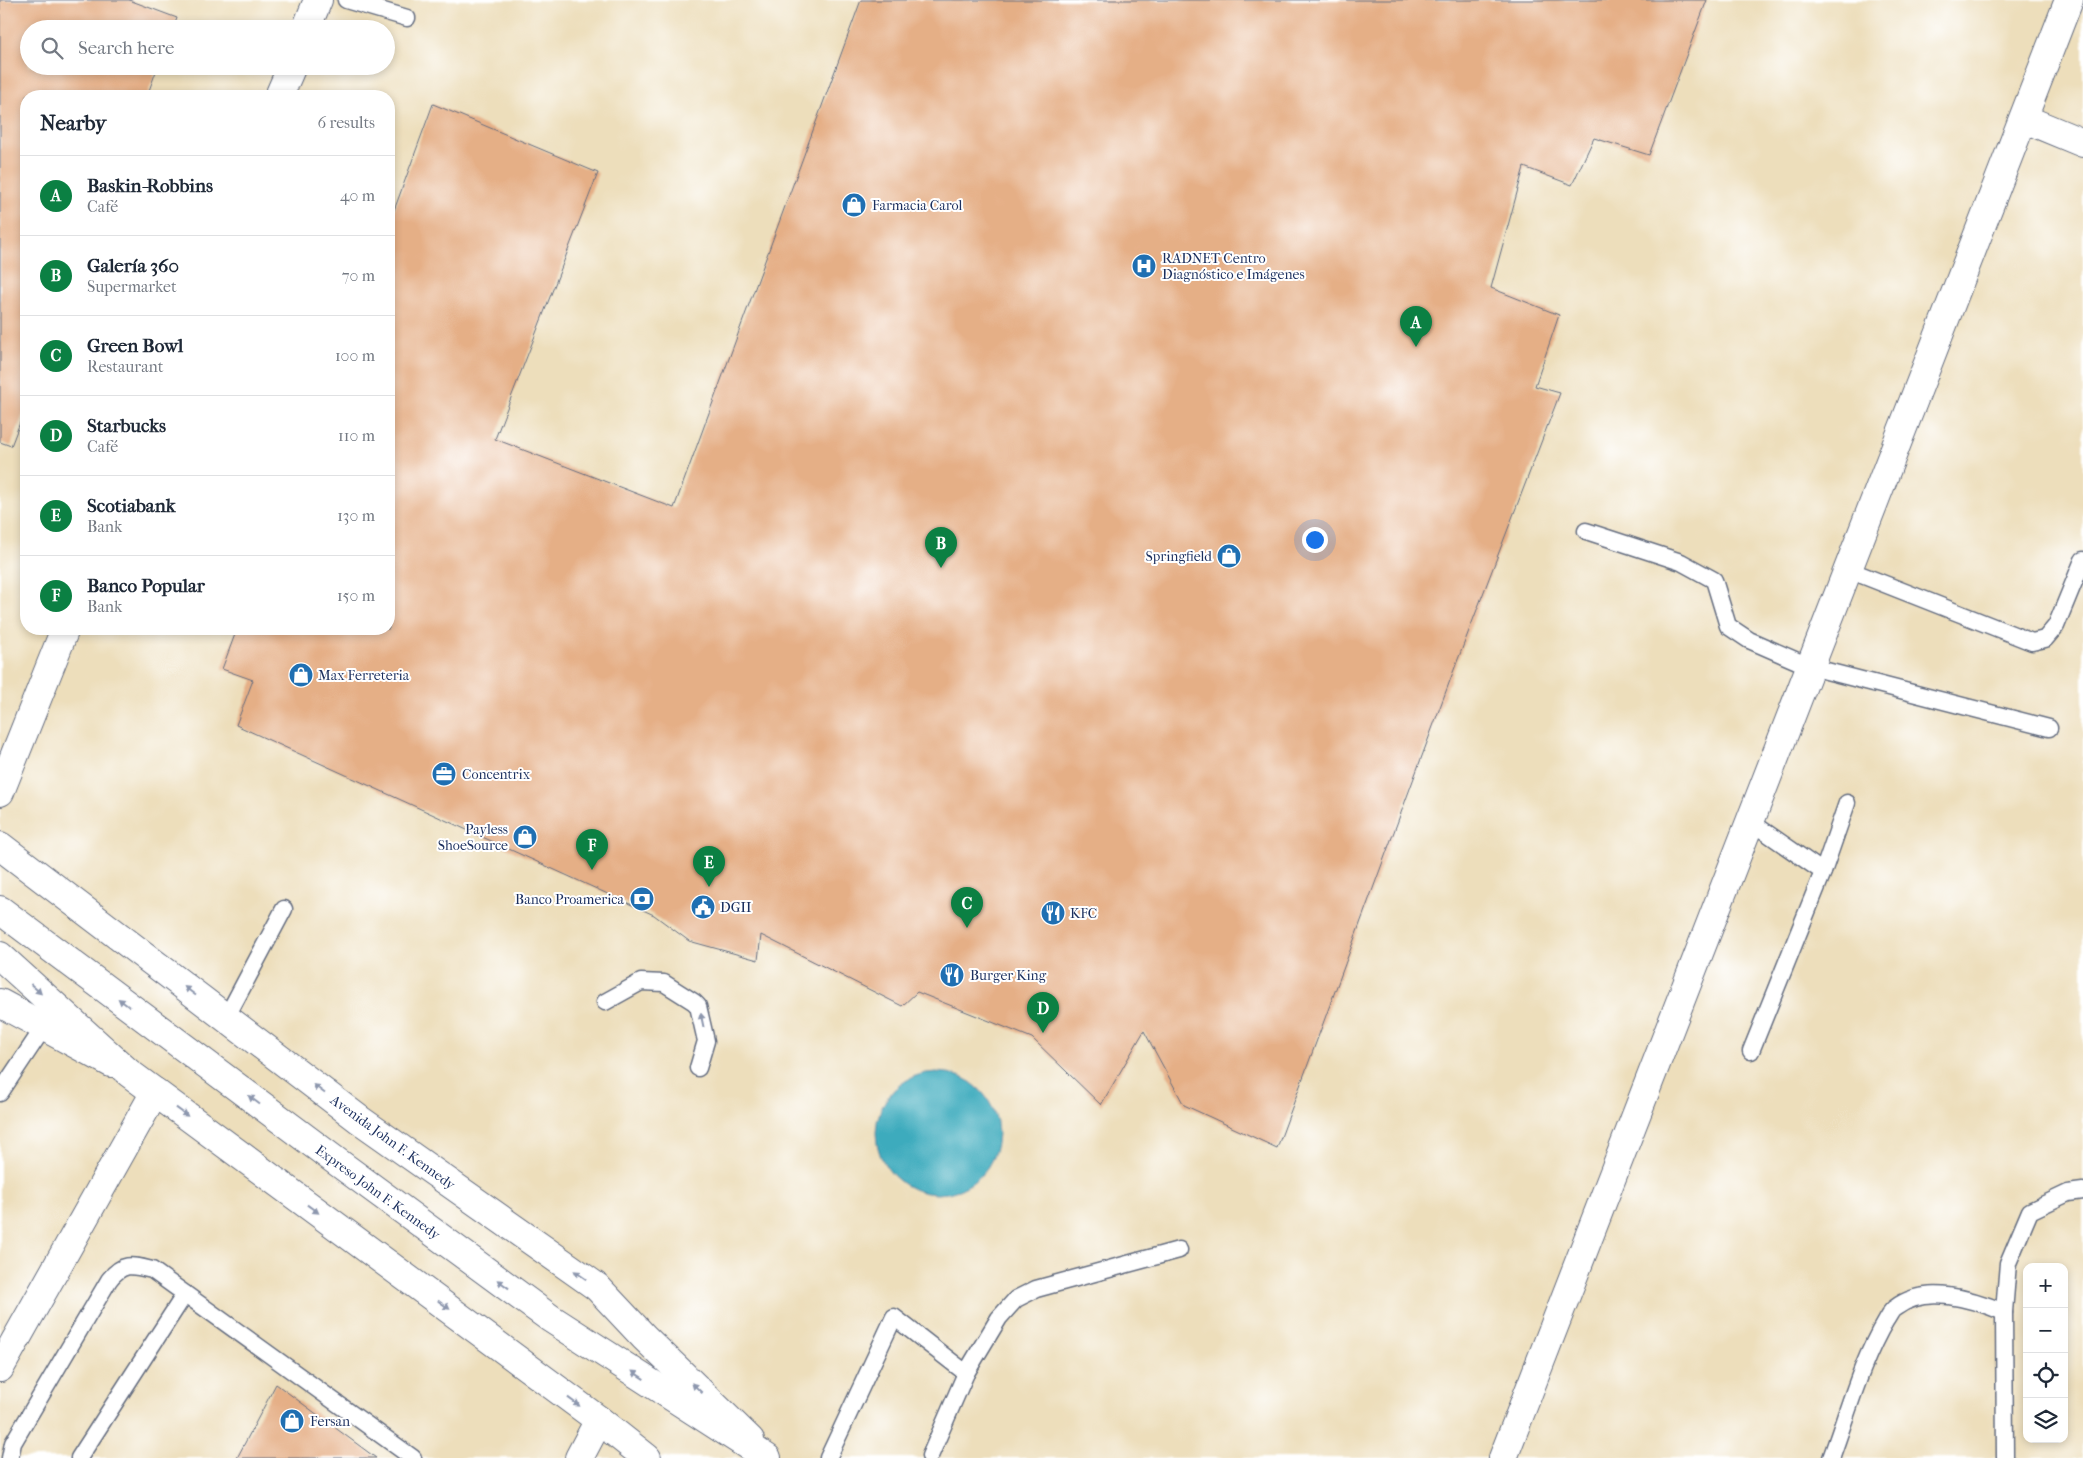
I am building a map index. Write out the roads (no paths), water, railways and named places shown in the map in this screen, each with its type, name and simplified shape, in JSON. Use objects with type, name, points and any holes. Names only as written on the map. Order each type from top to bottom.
[{"type":"main road","points":[[310,20],[318,0]]},
{"type":"main road","points":[[1503,1458],[2025,119],[2069,0]]},
{"type":"main road","points":[[282,90],[288,75]]},
{"type":"main road","points":[[2025,119],[2083,143]]},
{"type":"main road","points":[[0,792],[63,635]]},
{"type":"main road","name":"Avenida John F. Kennedy","points":[[0,846],[360,1120],[597,1287],[644,1337],[768,1458]]},
{"type":"main road","name":"Expreso John F. Kennedy","points":[[0,910],[550,1318],[768,1458]]},
{"type":"main road","points":[[0,956],[129,1073],[648,1458]]},
{"type":"main road","points":[[0,1003],[129,1073]]},
{"type":"main road","points":[[0,1368],[155,1092]]},
{"type":"main road","points":[[578,1458],[599,1420]]},
{"type":"lane","points":[[346,0],[407,18]]},
{"type":"lane","points":[[1586,531],[1681,562],[1714,580],[1728,626],[1749,640],[1811,667],[2048,728]]},
{"type":"lane","points":[[1849,570],[2032,642],[2045,639],[2056,626],[2083,560]]},
{"type":"lane","points":[[1751,1051],[1823,872],[1847,802]]},
{"type":"lane","points":[[1751,822],[1823,872]]},
{"type":"lane","points":[[226,1018],[284,909]]},
{"type":"lane","points":[[606,1002],[641,982],[664,983],[694,1002],[698,1006],[706,1041],[698,1068]]},
{"type":"lane","points":[[0,1093],[44,1027]]},
{"type":"lane","points":[[2005,1458],[2004,1312],[2008,1263],[2030,1211],[2068,1193],[2083,1191]]},
{"type":"lane","points":[[930,1456],[966,1372],[999,1318],[1016,1299],[1036,1289],[1179,1250]]},
{"type":"lane","points":[[10,1458],[13,1443],[104,1289],[117,1270],[131,1265],[152,1270],[413,1458]]},
{"type":"lane","points":[[79,1458],[185,1294]]},
{"type":"lane","points":[[1831,1458],[1875,1339],[1894,1308],[1920,1297],[1944,1295],[1975,1300],[2004,1312]]},
{"type":"lane","points":[[828,1458],[894,1317],[966,1372]]},
{"type":"water","points":[[937,1072],[960,1076],[980,1090],[994,1110],[998,1133],[994,1156],[980,1176],[960,1190],[937,1194],[914,1190],[894,1176],[880,1156],[876,1133],[880,1110],[894,1090],[914,1076]]},
{"type":"place","name":"Farmacia Carol","points":[[854,205]]},
{"type":"place","name":"RADNET Centro Diagnóstico e Imágenes","points":[[1144,266]]},
{"type":"place","name":"Baskin-Robbins","points":[[1416,347]]},
{"type":"place","name":"Springfield","points":[[1229,556]]},
{"type":"place","name":"Galería 360","points":[[941,568]]},
{"type":"place","name":"Max Ferreteria","points":[[301,675]]},
{"type":"place","name":"Concentrix","points":[[444,774]]},
{"type":"place","name":"Payless ShoeSource","points":[[525,837]]},
{"type":"place","name":"Banco Popular","points":[[592,870]]},
{"type":"place","name":"Scotiabank","points":[[709,887]]},
{"type":"place","name":"Banco Proamerica","points":[[642,899]]},
{"type":"place","name":"DGII","points":[[703,907]]},
{"type":"place","name":"KFC","points":[[1053,913]]},
{"type":"place","name":"Green Bowl","points":[[967,928]]},
{"type":"place","name":"Burger King","points":[[952,975]]},
{"type":"place","name":"Starbucks","points":[[1043,1033]]},
{"type":"place","name":"Fersan","points":[[292,1421]]}]
